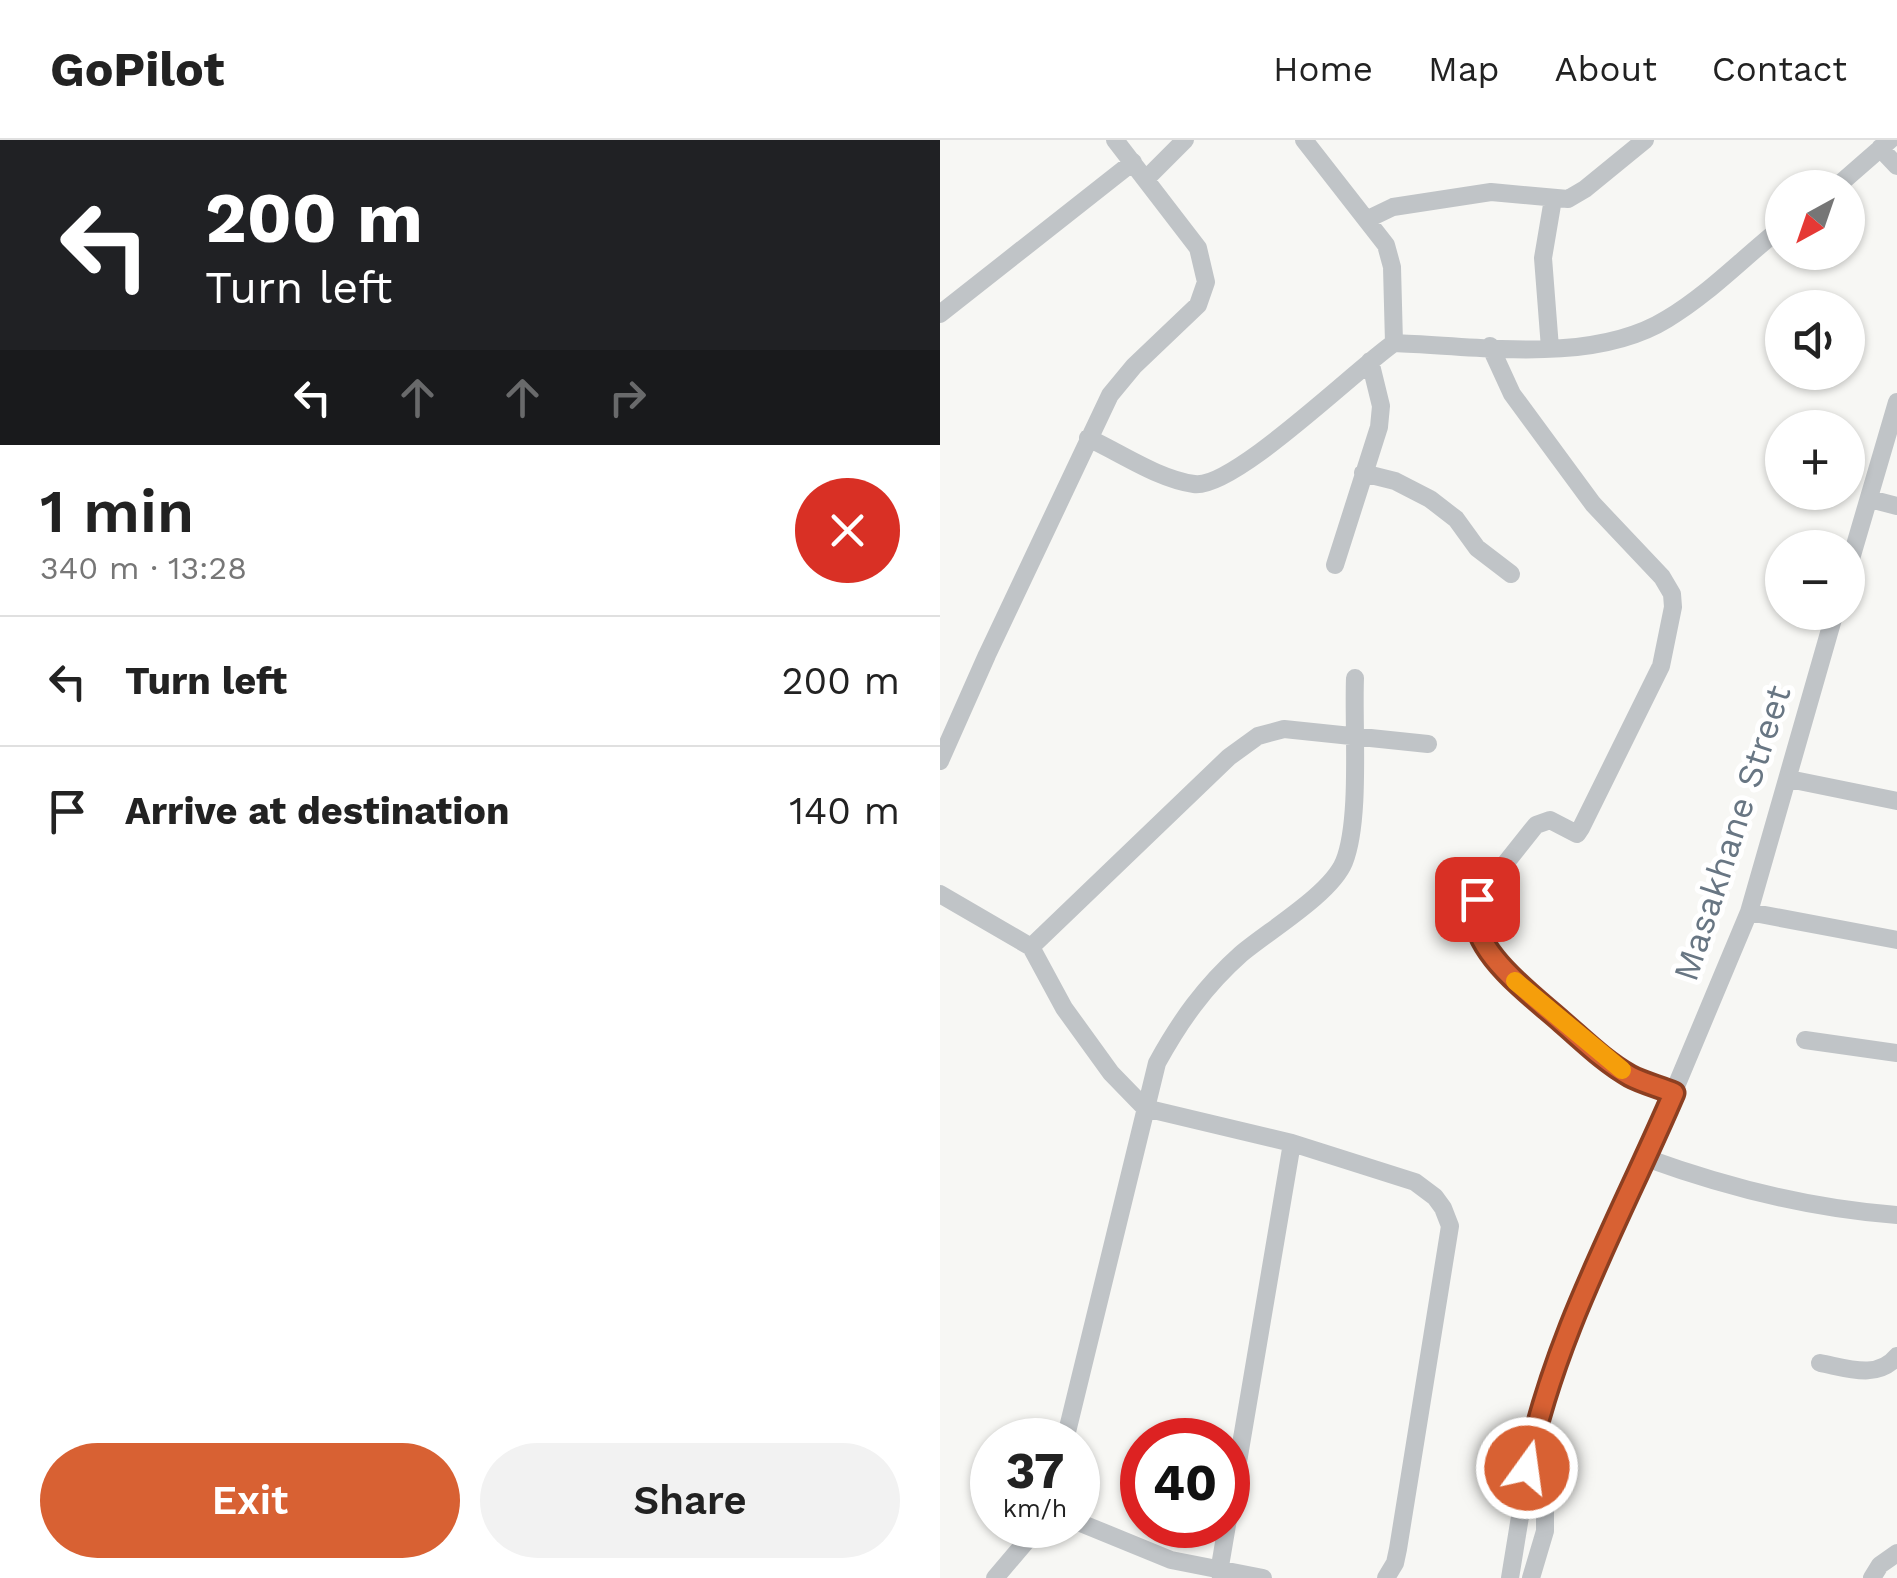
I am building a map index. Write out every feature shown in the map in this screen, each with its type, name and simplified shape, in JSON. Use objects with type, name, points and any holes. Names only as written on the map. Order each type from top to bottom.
[{"type":"street","points":[[940,761],[1110,395],[1198,304],[1206,282],[1198,248],[1114,140]]},
{"type":"street","points":[[1146,179],[1185,140]]},
{"type":"street","points":[[1304,140],[1386,245],[1392,267],[1394,343]]},
{"type":"street","points":[[1368,219],[1393,207],[1490,192],[1568,198],[1585,189],[1645,140]]},
{"type":"street","points":[[1855,170],[1885,144],[1897,166]]},
{"type":"street","points":[[940,314],[1133,162]]},
{"type":"street","points":[[1550,348],[1543,258],[1553,199]]},
{"type":"street","points":[[1088,438],[1167,476],[1198,486],[1225,476],[1252,459],[1394,343],[1577,349],[1613,342],[1666,320],[1765,241]]},
{"type":"street","points":[[1490,346],[1512,394],[1592,504],[1662,577],[1674,606],[1661,666],[1581,828],[1577,834],[1550,820],[1536,825],[1477,899],[1475,922],[1494,958],[1538,1002],[1633,1078],[1674,1093]]},
{"type":"street","points":[[1335,565],[1380,427],[1380,406],[1370,362]]},
{"type":"street","points":[[1860,530],[1897,402]]},
{"type":"street","points":[[1363,473],[1394,481],[1430,499],[1456,519],[1477,548],[1511,574]]},
{"type":"street","points":[[1870,499],[1897,506]]},
{"type":"street","name":"Masakhane Street","points":[[1510,1578],[1533,1438],[1572,1320],[1646,1158],[1749,912],[1790,779],[1829,630]]},
{"type":"street","points":[[1070,1418],[1157,1064],[1178,1025],[1208,986],[1316,895],[1340,868],[1353,824],[1355,678]]},
{"type":"street","points":[[1031,947],[1229,758],[1258,736],[1284,729],[1428,744]]},
{"type":"street","points":[[1790,779],[1897,801]]},
{"type":"street","points":[[940,894],[1031,947],[1064,1008],[1112,1073],[1145,1108],[1292,1143],[1415,1182],[1444,1208],[1450,1226],[1398,1548],[1386,1578]]},
{"type":"street","points":[[1749,912],[1897,940]]},
{"type":"street","points":[[1806,1040],[1896,1048]]},
{"type":"street","points":[[1245,1418],[1292,1143]]},
{"type":"street","points":[[1646,1158],[1752,1190],[1897,1215]]},
{"type":"street","points":[[1820,1362],[1868,1372],[1881,1370],[1897,1356]]},
{"type":"street","points":[[1521,1499],[1536,1502],[1545,1510],[1545,1531],[1532,1578]]},
{"type":"street","points":[[1100,1531],[1171,1560],[1263,1578]]},
{"type":"street","points":[[995,1578],[1020,1548]]},
{"type":"street","points":[[1219,1572],[1223,1548]]},
{"type":"street","points":[[1872,1578],[1880,1565],[1897,1554]]},
{"type":"slow traffic","points":[[1515,981],[1622,1070]]},
{"type":"route","points":[[1477,899],[1473,911],[1483,939],[1494,958],[1522,988],[1633,1078],[1674,1093],[1572,1320],[1552,1375],[1527,1468]]}]
